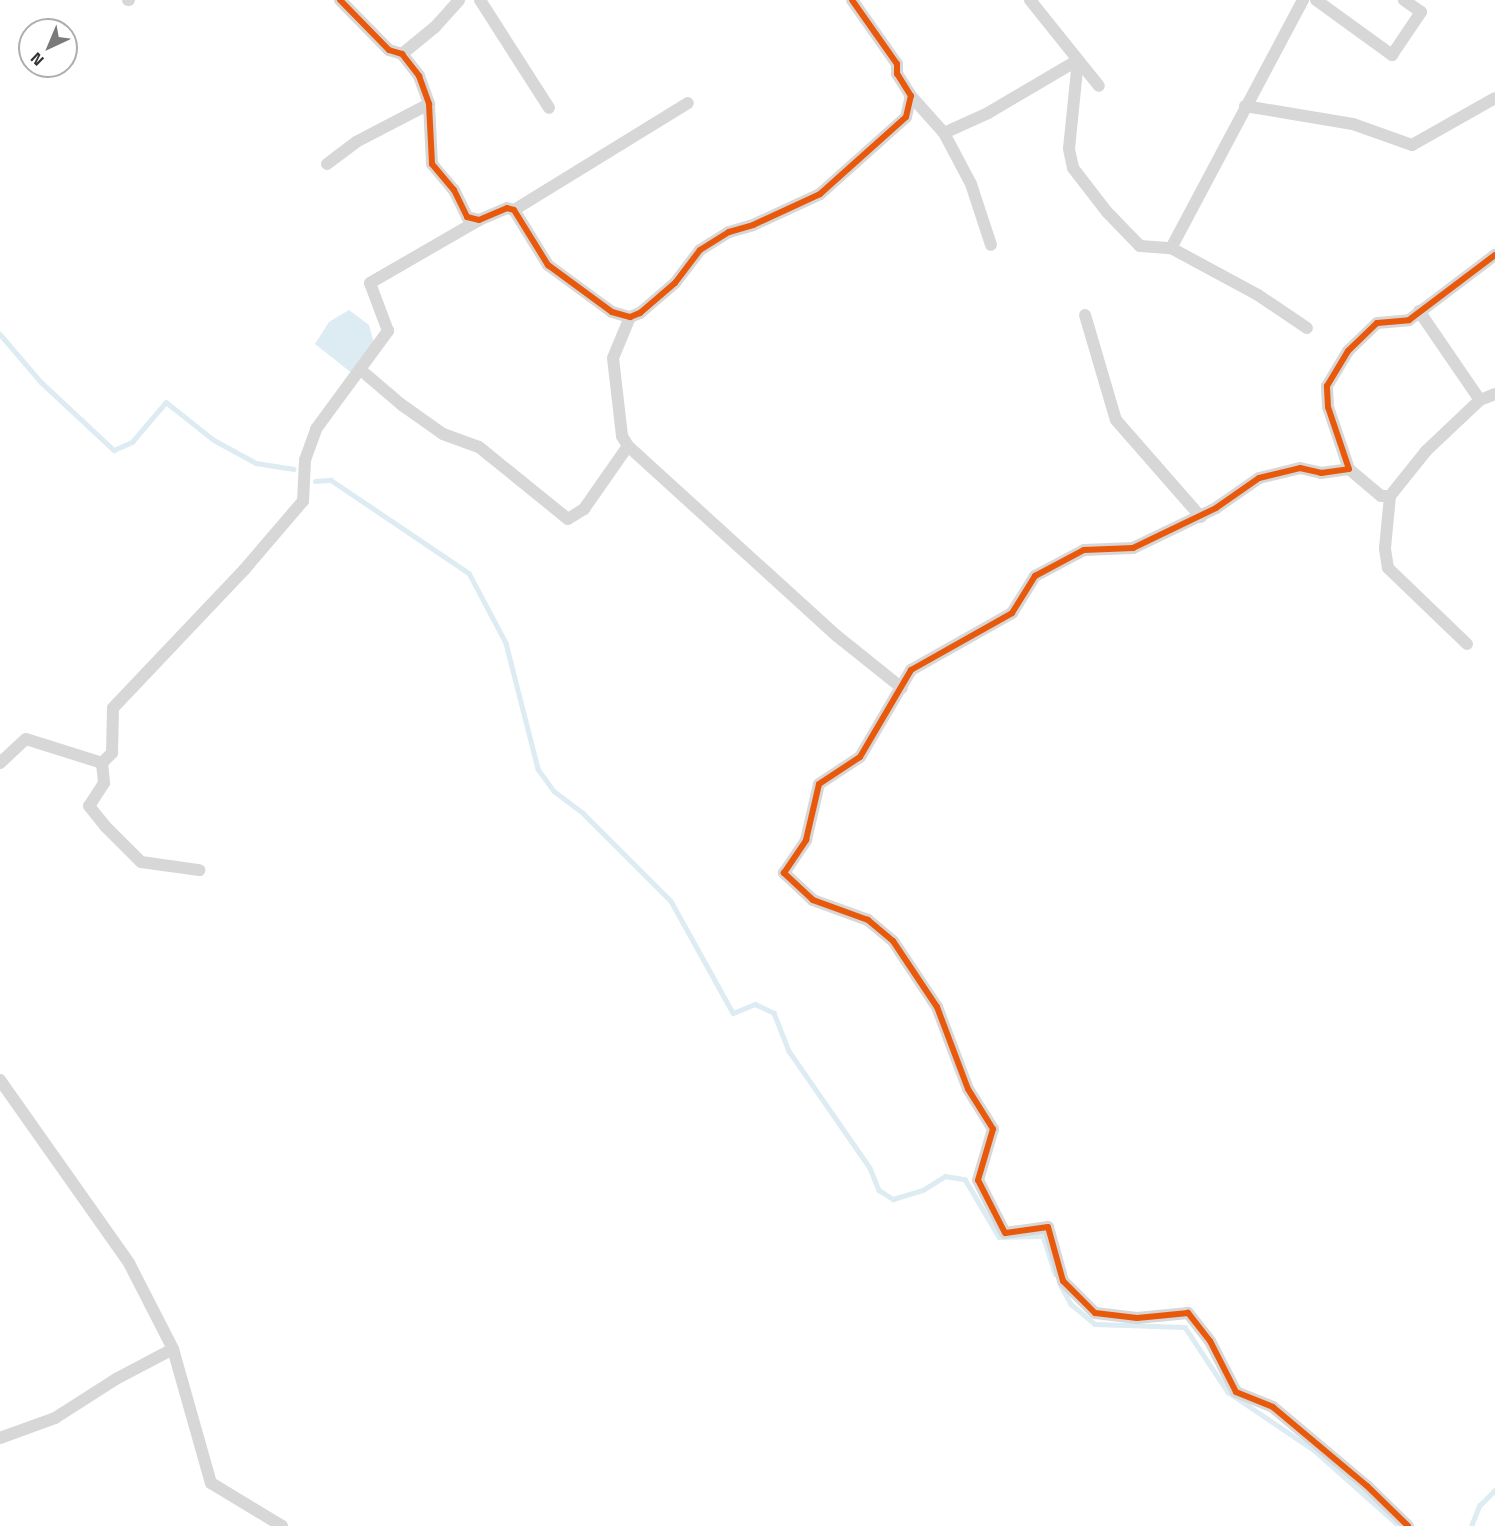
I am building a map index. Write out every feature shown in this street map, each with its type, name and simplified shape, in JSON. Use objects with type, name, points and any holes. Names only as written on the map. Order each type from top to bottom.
[{"type":"street","points":[[340,0],[389,51],[402,54],[419,76],[429,104],[432,164],[454,190],[467,217],[479,220]]},
{"type":"street","points":[[402,54],[435,27],[459,0]]},
{"type":"street","points":[[480,0],[549,108]]},
{"type":"street","points":[[852,0],[892,53],[897,75],[911,96],[944,133],[971,184],[991,245]]},
{"type":"street","points":[[1030,0],[1099,86]]},
{"type":"street","points":[[1171,248],[1245,105],[1303,0]]},
{"type":"street","points":[[1316,0],[1392,55],[1421,12],[1404,0]]},
{"type":"street","points":[[944,133],[988,113],[1078,60]]},
{"type":"street","points":[[1078,60],[1069,150],[1073,168],[1107,212],[1140,246],[1171,248],[1258,295],[1307,328]]},
{"type":"street","points":[[902,688],[837,636],[628,446],[622,436],[614,358],[630,317],[675,283],[691,259],[708,244],[729,232],[812,198],[838,180],[906,117],[911,96]]},
{"type":"street","points":[[1245,105],[1353,124],[1412,145],[1495,99]]},
{"type":"street","points":[[514,210],[688,103]]},
{"type":"street","points":[[327,164],[356,142],[429,104]]},
{"type":"street","points":[[102,763],[112,753],[113,708],[244,570],[303,501],[305,460],[316,429],[362,370],[388,331],[370,283],[479,220],[507,208],[514,210],[548,266],[612,312],[630,317]]},
{"type":"street","points":[[1390,496],[1381,496],[1348,469],[1328,407],[1327,387],[1348,351],[1369,328],[1377,323],[1408,320],[1495,255]]},
{"type":"street","points":[[1419,311],[1480,400]]},
{"type":"street","points":[[1085,315],[1116,420],[1201,517]]},
{"type":"street","points":[[362,370],[402,405],[443,434],[489,454],[568,519],[584,509],[628,446]]},
{"type":"street","points":[[1467,644],[1388,568],[1385,548],[1390,496],[1426,451],[1480,400],[1495,394]]},
{"type":"street","points":[[1348,469],[1321,473],[1300,468],[1259,478],[1201,517],[1133,548],[1084,550],[1035,576],[1012,613],[910,670],[902,688],[860,757],[819,784],[806,840],[784,873],[813,900],[868,920],[893,941],[937,1007],[968,1089],[993,1129],[978,1180],[1005,1233],[1048,1227],[1063,1281],[1095,1313],[1137,1318],[1188,1313],[1210,1341],[1236,1392],[1273,1407],[1368,1486],[1407,1526]]},
{"type":"street","points":[[0,763],[26,740],[56,746],[102,763]]},
{"type":"street","points":[[102,763],[104,783],[91,798],[89,806],[105,826],[141,862],[199,870]]},
{"type":"street","points":[[0,1080],[129,1263],[173,1349],[211,1483],[282,1526]]},
{"type":"street","points":[[0,1437],[55,1418],[173,1349]]},
{"type":"shaded area","points":[[349,310],[369,325],[374,343],[353,374],[315,344],[329,322]]},
{"type":"waterway","points":[[0,334],[41,382],[114,450],[132,442],[166,402],[214,440],[256,463],[294,469]]},
{"type":"waterway","points":[[315,481],[331,480],[469,573],[506,643],[538,769],[554,791],[583,813],[671,901],[733,1013],[755,1004],[774,1013],[789,1051],[870,1168],[879,1190],[893,1199],[923,1190],[945,1176],[965,1179],[999,1237],[1043,1236],[1055,1274]]},
{"type":"waterway","points":[[1060,1284],[1071,1304],[1095,1324],[1185,1327],[1228,1392],[1314,1450],[1396,1523]]},
{"type":"waterway","points":[[1471,1526],[1479,1506],[1495,1490]]},
{"type":"cycle path","points":[[340,0],[389,50],[402,54],[419,76],[429,104],[432,164],[454,190],[467,217],[479,220],[507,208],[514,210],[548,265],[612,312],[630,317],[640,313],[675,283],[700,250],[729,232],[753,225],[820,194],[906,117],[911,96],[897,74],[897,64],[852,0]]},
{"type":"cycle path","points":[[1408,1526],[1367,1486],[1273,1407],[1236,1392],[1210,1341],[1188,1313],[1137,1318],[1095,1313],[1063,1281],[1048,1227],[1005,1233],[978,1180],[993,1129],[968,1089],[937,1007],[893,941],[868,920],[813,900],[784,873],[806,840],[819,784],[860,757],[911,670],[1012,613],[1035,576],[1084,550],[1133,548],[1216,508],[1259,478],[1300,468],[1321,473],[1349,469],[1328,407],[1327,386],[1348,351],[1377,323],[1409,320],[1495,255]]}]
